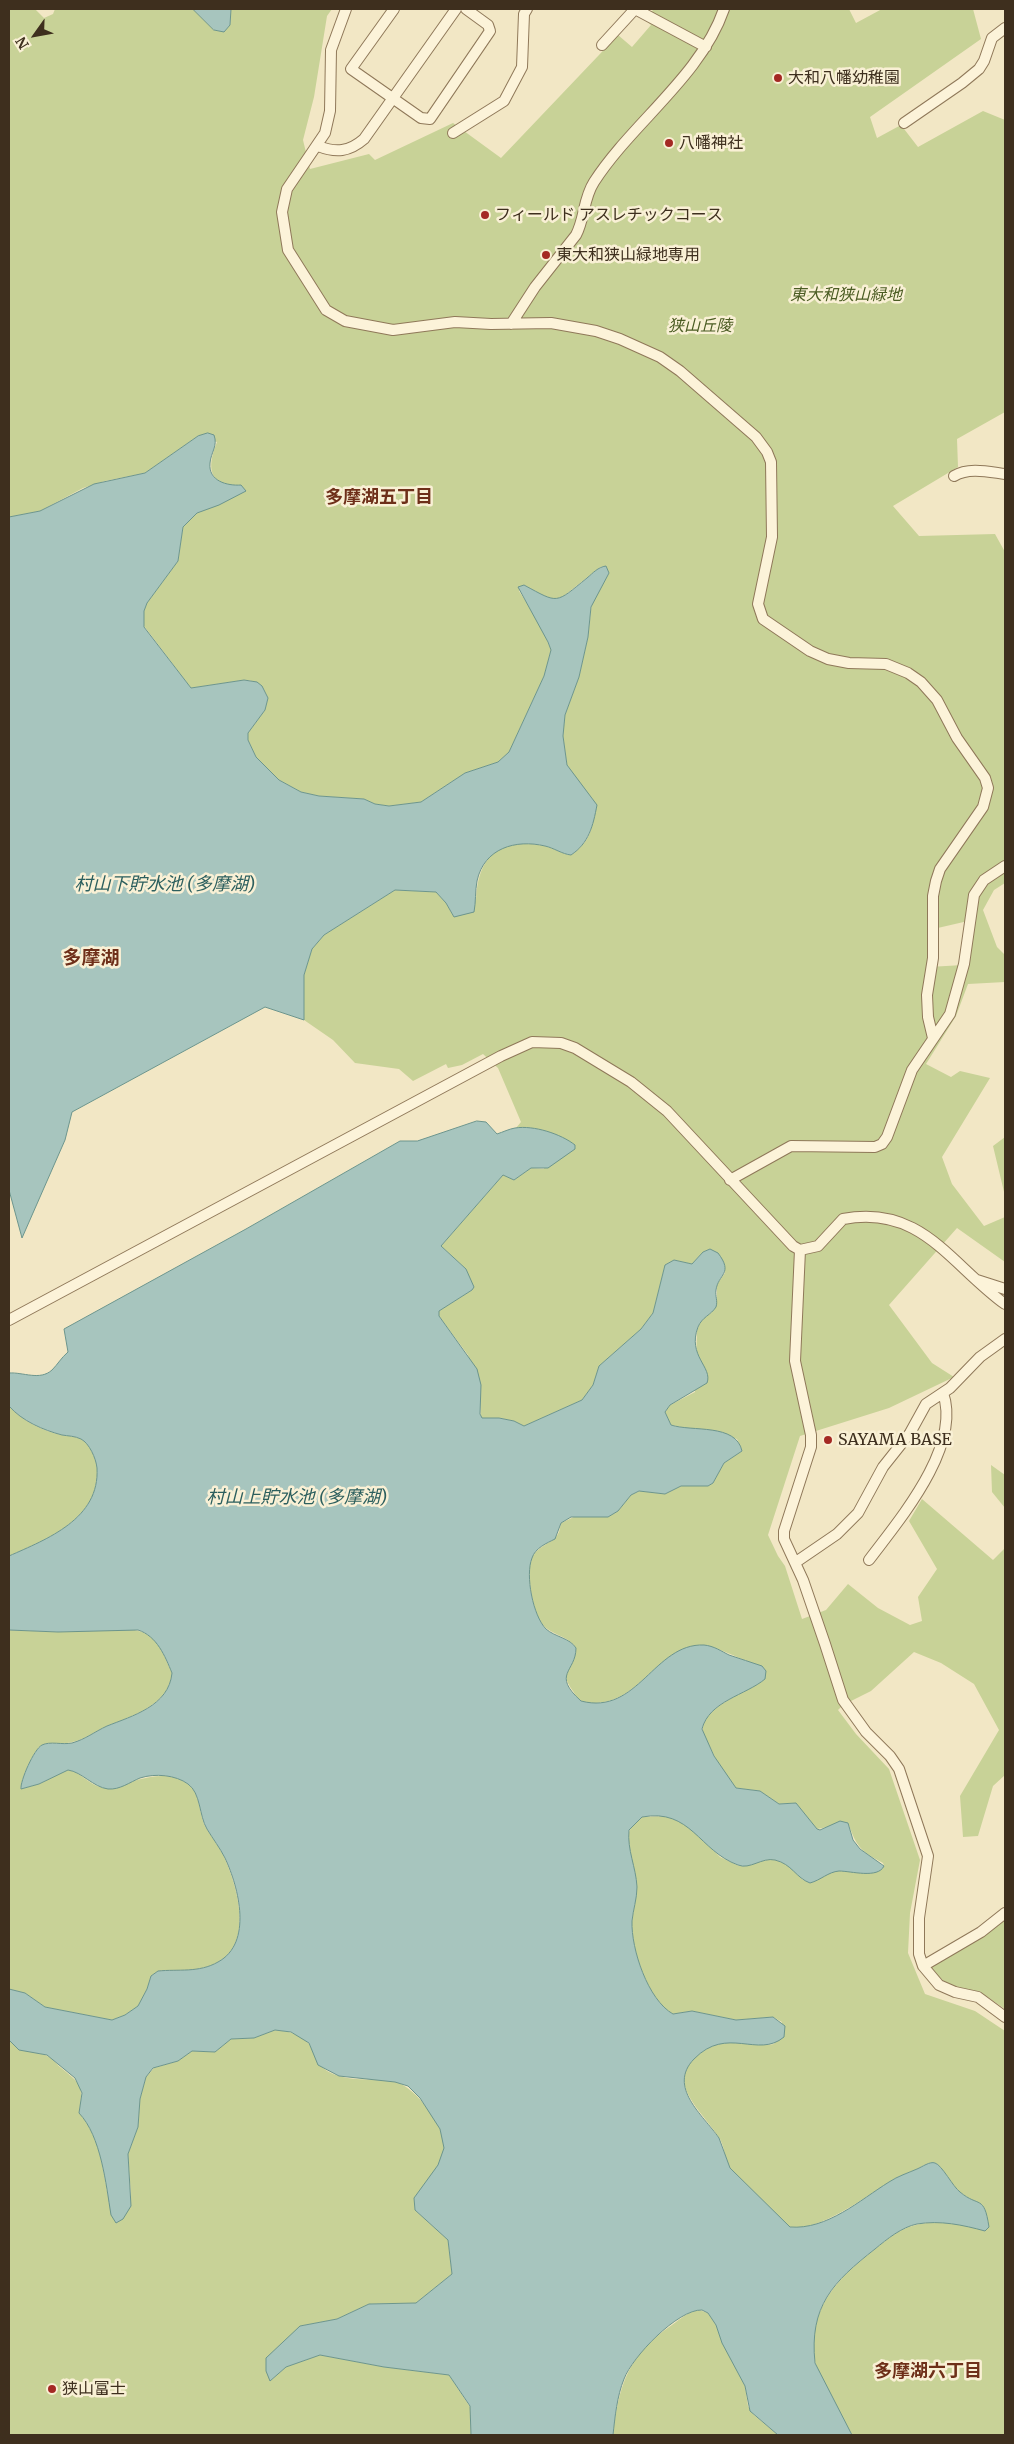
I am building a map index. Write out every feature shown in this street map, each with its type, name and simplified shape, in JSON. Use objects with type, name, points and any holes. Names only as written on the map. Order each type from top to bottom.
[{"type":"street","points":[[346,9],[331,50],[330,111],[325,133],[318,146],[293,177],[286,189],[282,212],[288,250],[326,310],[345,321],[393,330],[455,322],[551,323],[566,325],[596,331],[641,348],[680,371],[756,438],[771,462],[772,537],[758,604],[763,619],[810,651],[828,659],[849,663],[886,664],[908,673],[921,682],[937,700],[958,738],[985,778],[988,788],[983,807],[940,869],[933,896],[933,958],[927,995],[928,1017],[933,1038]]},
{"type":"street","points":[[394,9],[351,69],[421,118],[430,119],[490,32],[488,25],[466,9]]},
{"type":"street","points":[[318,146],[330,151],[341,151],[357,145],[393,99],[456,9]]},
{"type":"street","points":[[453,133],[504,101],[522,67],[524,14],[527,9]]},
{"type":"street","points":[[602,45],[635,9],[706,47]]},
{"type":"street","points":[[511,324],[535,287],[576,235],[580,227],[587,193],[594,182],[631,132],[672,89],[706,47],[717,29],[724,9]]},
{"type":"street","points":[[904,123],[979,69],[984,61],[992,38],[1004,32]]},
{"type":"street","points":[[954,476],[960,472],[972,471],[1005,474]]},
{"type":"street","points":[[730,1180],[791,1146],[875,1147],[882,1144],[892,1128],[912,1070],[950,1014],[966,952],[974,895],[984,880],[1005,866]]},
{"type":"street","points":[[9,1320],[501,1056],[532,1042],[551,1041],[568,1045],[631,1082],[667,1111],[793,1246],[800,1250],[818,1246],[843,1219],[893,1219],[919,1230],[1005,1304]]},
{"type":"street","points":[[800,1250],[796,1361],[811,1435],[810,1447],[784,1531],[784,1539],[796,1562],[843,1700],[866,1732],[890,1756],[899,1769],[928,1856],[919,1918],[919,1954],[923,1966],[938,1985],[954,1992],[978,1997],[1005,2017]]},
{"type":"street","points":[[976,1280],[1005,1289]]},
{"type":"street","points":[[796,1562],[837,1534],[858,1513],[883,1467],[910,1433],[926,1404],[943,1393],[980,1357],[1005,1339]]},
{"type":"street","points":[[869,1560],[924,1485],[942,1439],[947,1408],[943,1393]]},
{"type":"street","points":[[923,1966],[981,1932],[1005,1913]]},
{"type":"green space","name":"狭山丘陵","points":[[9,9],[35,9],[44,18],[53,14],[55,9],[193,9],[214,30],[224,31],[230,25],[231,9],[332,9],[327,16],[314,97],[303,140],[310,169],[369,154],[375,160],[453,123],[501,158],[618,35],[632,47],[651,25],[644,19],[654,9],[849,9],[856,23],[882,9],[973,9],[981,39],[870,117],[877,138],[901,125],[918,147],[983,111],[1005,120],[1005,412],[957,439],[958,467],[893,506],[919,536],[995,534],[1005,552],[1005,883],[994,890],[983,910],[997,947],[1005,955],[1005,982],[968,984],[956,1016],[926,1064],[951,1077],[960,1071],[990,1078],[942,1157],[952,1184],[984,1226],[1005,1217],[1005,1262],[957,1228],[889,1305],[932,1363],[954,1377],[889,1408],[800,1436],[768,1535],[785,1566],[802,1619],[826,1610],[848,1584],[878,1608],[910,1625],[922,1621],[918,1597],[937,1569],[909,1521],[922,1499],[993,1560],[1005,1548],[1005,1775],[993,1786],[978,1836],[963,1837],[960,1796],[999,1730],[974,1684],[941,1663],[914,1652],[871,1691],[843,1705],[838,1710],[856,1734],[889,1769],[920,1860],[910,1913],[908,1953],[925,1994],[975,2011],[1005,2031],[1005,2435],[852,2435],[821,2379],[815,2361],[814,2342],[816,2326],[820,2311],[828,2297],[848,2272],[883,2242],[899,2232],[925,2223],[952,2223],[987,2229],[989,2227],[985,2211],[980,2204],[966,2197],[954,2186],[938,2164],[928,2163],[896,2178],[854,2205],[824,2221],[796,2228],[786,2225],[748,2190],[730,2168],[720,2139],[694,2104],[687,2092],[684,2081],[686,2070],[694,2058],[710,2047],[726,2042],[758,2045],[774,2044],[782,2022],[773,2017],[736,2020],[692,2011],[673,2014],[656,1998],[649,1986],[634,1946],[632,1922],[637,1887],[628,1840],[629,1831],[642,1817],[666,1816],[682,1823],[695,1831],[720,1857],[739,1866],[770,1859],[777,1860],[789,1866],[803,1880],[819,1879],[837,1871],[870,1872],[884,1866],[883,1863],[860,1847],[848,1823],[817,1829],[793,1803],[779,1804],[760,1791],[736,1788],[722,1770],[704,1736],[705,1720],[719,1706],[765,1679],[758,1665],[719,1649],[696,1646],[682,1650],[672,1656],[636,1686],[618,1698],[596,1703],[585,1702],[576,1696],[566,1679],[566,1672],[576,1648],[569,1641],[550,1631],[542,1624],[533,1601],[529,1571],[532,1557],[538,1550],[556,1537],[561,1523],[576,1516],[608,1517],[618,1511],[631,1495],[640,1491],[665,1494],[681,1486],[708,1486],[713,1483],[724,1463],[742,1451],[737,1439],[671,1425],[665,1412],[670,1405],[695,1392],[697,1331],[701,1320],[711,1313],[717,1297],[717,1284],[725,1273],[724,1263],[710,1249],[703,1252],[692,1264],[674,1260],[665,1265],[653,1313],[641,1329],[599,1366],[593,1385],[582,1400],[524,1426],[514,1421],[499,1418],[481,1418],[480,1400],[468,1355],[439,1316],[439,1311],[472,1290],[466,1269],[441,1246],[503,1175],[514,1180],[531,1168],[544,1169],[548,1132],[516,1128],[521,1122],[498,1068],[483,1054],[462,1065],[448,1068],[446,1064],[413,1081],[399,1069],[355,1063],[333,1040],[304,1020],[304,975],[312,949],[324,935],[395,890],[436,892],[446,903],[454,917],[476,900],[481,871],[494,852],[516,844],[529,844],[545,846],[571,855],[584,843],[591,830],[593,815],[592,798],[584,791],[567,765],[563,736],[565,715],[579,677],[588,637],[592,601],[609,573],[603,566],[599,568],[560,599],[549,599],[524,585],[519,591],[541,625],[551,650],[544,676],[509,752],[498,762],[465,773],[421,802],[389,806],[375,804],[364,799],[319,796],[301,792],[279,780],[256,757],[248,740],[248,733],[265,710],[268,698],[262,687],[253,681],[244,680],[191,688],[144,626],[144,611],[147,603],[178,561],[183,527],[197,513],[241,486],[222,483],[213,474],[211,468],[212,460],[217,442],[198,436],[145,473],[105,481],[83,488],[40,511],[9,517]],"holes":[[[968,921],[963,965],[929,967],[929,930]]]},
{"type":"green space","points":[[1005,1137],[1005,1196],[993,1146]]},
{"type":"green space","points":[[9,1406],[26,1421],[40,1428],[76,1437],[84,1441],[92,1451],[97,1468],[96,1486],[90,1501],[80,1514],[54,1534],[9,1556]]},
{"type":"green space","points":[[991,1465],[1005,1475],[1005,1508],[992,1492]]},
{"type":"green space","points":[[122,1628],[143,1632],[155,1640],[159,1646],[172,1673],[164,1693],[148,1708],[82,1739],[68,1743],[42,1745],[35,1752],[28,1765],[21,1789],[39,1784],[67,1770],[76,1773],[92,1784],[103,1787],[162,1776],[172,1777],[189,1785],[197,1798],[205,1826],[221,1850],[230,1871],[240,1915],[236,1942],[229,1953],[218,1962],[203,1968],[158,1971],[151,1976],[138,2006],[125,2015],[112,2020],[45,2007],[25,1993],[9,1989],[9,1630],[58,1632]]},
{"type":"green space","points":[[1005,1917],[1005,2009],[989,1998],[946,1983],[931,1970],[933,1963]]},
{"type":"green space","points":[[275,2030],[298,2035],[306,2041],[313,2049],[322,2067],[326,2070],[346,2078],[382,2080],[404,2085],[429,2110],[441,2131],[444,2150],[436,2169],[414,2198],[415,2210],[448,2240],[452,2274],[416,2303],[369,2304],[337,2319],[300,2326],[270,2381],[286,2367],[320,2355],[384,2367],[449,2375],[470,2407],[471,2435],[9,2435],[9,2040],[21,2049],[49,2057],[77,2082],[81,2091],[79,2113],[86,2121],[96,2141],[108,2196],[131,2196],[128,2154],[138,2127],[140,2099],[146,2077],[154,2068],[178,2061],[192,2051],[215,2052],[231,2039],[254,2038]]},
{"type":"green space","points":[[699,2310],[708,2313],[716,2325],[745,2386],[748,2406],[754,2415],[778,2435],[613,2435],[615,2417],[623,2386],[628,2372],[636,2360],[657,2336],[685,2316]]},
{"type":"water","points":[[193,9],[231,9],[230,25],[224,32],[214,30]]},
{"type":"water","name":"村山下貯水池 (多摩湖)","points":[[208,433],[214,435],[215,439],[210,463],[212,474],[215,478],[230,485],[241,485],[246,491],[219,505],[197,513],[183,527],[178,561],[147,603],[144,611],[144,627],[191,688],[244,680],[257,682],[262,686],[268,698],[265,710],[248,733],[248,740],[256,757],[279,780],[301,792],[319,796],[364,799],[375,804],[389,806],[421,802],[465,773],[498,762],[509,752],[544,676],[551,650],[518,587],[524,585],[551,598],[562,597],[598,569],[606,566],[609,573],[591,607],[588,637],[579,677],[565,715],[563,736],[567,765],[597,805],[592,827],[582,845],[571,855],[534,844],[513,845],[494,854],[481,870],[477,881],[474,912],[454,917],[446,903],[436,892],[395,890],[324,935],[312,949],[304,975],[304,1020],[265,1007],[72,1112],[65,1140],[22,1238],[9,1190],[9,517],[40,511],[94,484],[145,473],[198,436]]},
{"type":"water","name":"村山上貯水池 (多摩湖)","points":[[477,1121],[486,1122],[497,1134],[522,1127],[539,1129],[555,1134],[575,1145],[575,1149],[548,1168],[531,1168],[514,1180],[503,1175],[441,1246],[466,1269],[474,1287],[439,1311],[439,1316],[477,1369],[481,1385],[480,1414],[482,1418],[499,1418],[514,1421],[524,1426],[582,1400],[593,1385],[599,1366],[641,1329],[653,1313],[665,1265],[674,1260],[692,1264],[703,1252],[710,1249],[718,1253],[725,1265],[724,1273],[717,1285],[716,1307],[704,1318],[698,1327],[695,1337],[698,1353],[707,1372],[707,1383],[670,1405],[665,1412],[671,1425],[722,1432],[738,1442],[742,1451],[724,1463],[713,1483],[708,1486],[681,1486],[665,1494],[639,1491],[631,1495],[618,1511],[608,1517],[571,1517],[561,1523],[555,1539],[542,1546],[532,1558],[529,1574],[530,1585],[534,1605],[541,1623],[550,1632],[570,1642],[576,1648],[573,1663],[566,1679],[572,1692],[581,1701],[601,1703],[617,1698],[632,1689],[672,1655],[687,1647],[708,1646],[762,1666],[766,1671],[765,1679],[720,1705],[706,1719],[702,1729],[714,1756],[736,1788],[760,1791],[779,1804],[796,1803],[817,1829],[820,1830],[840,1821],[848,1823],[853,1840],[860,1849],[884,1866],[881,1870],[870,1873],[839,1871],[810,1883],[786,1865],[775,1860],[765,1860],[743,1866],[725,1859],[694,1832],[672,1819],[659,1816],[642,1817],[629,1830],[629,1845],[637,1887],[632,1921],[634,1945],[643,1973],[656,1998],[673,2014],[692,2011],[736,2020],[773,2017],[785,2026],[784,2037],[774,2043],[764,2045],[718,2044],[706,2049],[694,2059],[687,2069],[684,2080],[690,2100],[719,2138],[730,2168],[790,2227],[804,2227],[830,2219],[892,2180],[931,2163],[938,2165],[960,2192],[980,2203],[985,2210],[989,2227],[985,2231],[960,2225],[934,2223],[917,2224],[900,2231],[860,2261],[827,2297],[820,2311],[816,2326],[814,2343],[815,2363],[852,2435],[778,2435],[750,2411],[745,2386],[722,2343],[716,2325],[708,2313],[702,2310],[681,2317],[657,2336],[636,2359],[624,2379],[613,2435],[471,2435],[470,2406],[449,2375],[384,2367],[320,2355],[286,2367],[270,2381],[266,2371],[266,2358],[300,2326],[337,2319],[369,2304],[416,2303],[452,2274],[448,2240],[415,2210],[414,2198],[438,2165],[444,2148],[440,2129],[420,2098],[408,2086],[395,2082],[339,2076],[318,2065],[309,2043],[291,2032],[275,2030],[254,2038],[231,2039],[215,2052],[192,2051],[178,2061],[153,2068],[146,2077],[140,2099],[138,2127],[128,2154],[131,2206],[123,2219],[116,2223],[111,2215],[101,2161],[93,2134],[79,2113],[82,2093],[75,2078],[47,2055],[19,2050],[9,2040],[9,1989],[25,1993],[45,2007],[112,2020],[125,2015],[138,2006],[151,1976],[158,1971],[203,1968],[218,1962],[229,1953],[236,1942],[240,1914],[235,1884],[225,1858],[204,1824],[195,1793],[183,1781],[165,1776],[152,1776],[140,1778],[117,1788],[108,1789],[68,1770],[39,1784],[21,1789],[28,1766],[35,1752],[42,1745],[49,1743],[72,1743],[138,1714],[157,1702],[164,1694],[172,1673],[160,1647],[145,1633],[138,1630],[58,1632],[9,1630],[9,1556],[54,1534],[80,1514],[90,1501],[96,1486],[97,1468],[92,1451],[84,1441],[76,1437],[40,1428],[20,1416],[9,1406],[9,1373],[37,1376],[47,1373],[68,1352],[64,1329],[246,1229],[400,1141],[417,1141]]},
{"type":"place","name":"大和八幡幼稚園","points":[[778,78]]},
{"type":"place","name":"八幡神社","points":[[669,143]]},
{"type":"place","name":"フィールド アスレチックコース","points":[[485,215]]},
{"type":"place","name":"東大和狭山緑地専用","points":[[546,255]]},
{"type":"place","name":"SAYAMA BASE","points":[[828,1440]]},
{"type":"place","name":"狭山富士","points":[[52,2389]]},
{"type":"district","name":"多摩湖五丁目","points":[[379,498]]},
{"type":"district","name":"多摩湖","points":[[91,959]]},
{"type":"district","name":"多摩湖六丁目","points":[[928,2372]]},
{"type":"park label","name":"東大和狭山緑地","points":[[846,295]]}]
